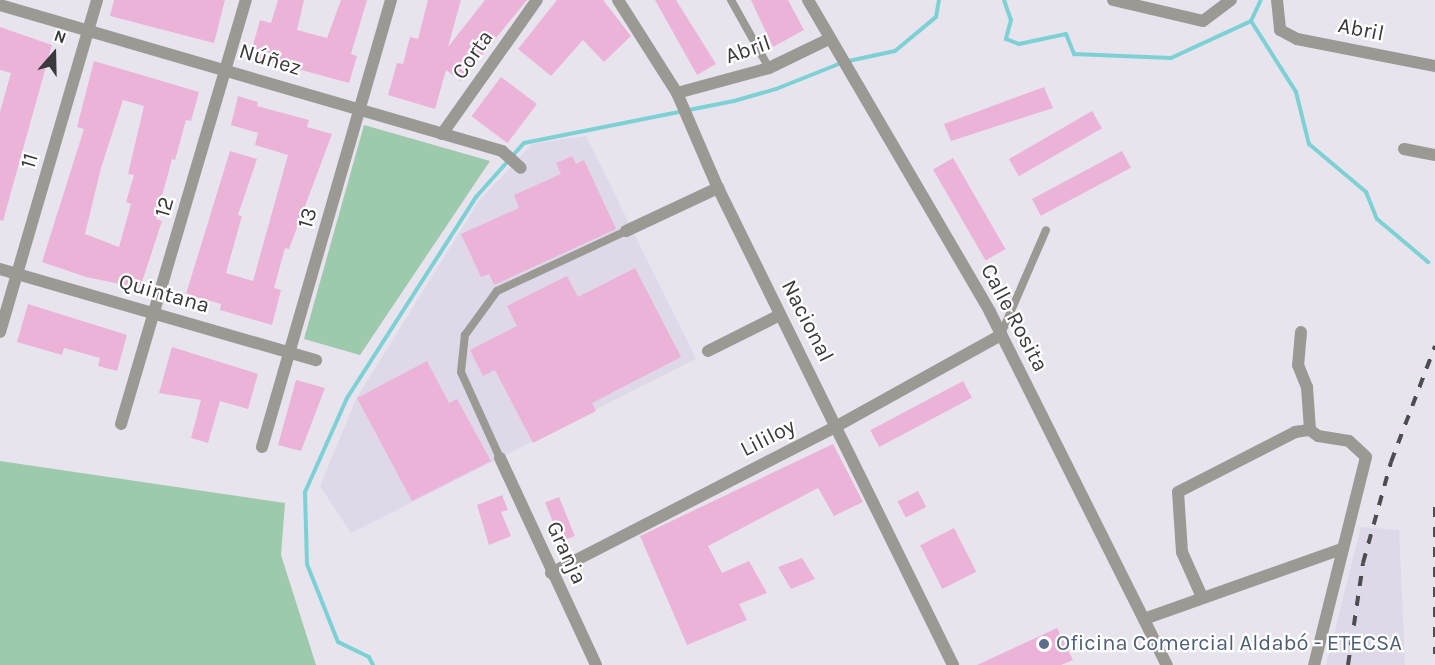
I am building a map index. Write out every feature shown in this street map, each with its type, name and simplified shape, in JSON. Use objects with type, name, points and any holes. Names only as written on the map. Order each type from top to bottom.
[{"type":"street","name":"11","points":[[0,332],[97,0]]},
{"type":"street","name":"12","points":[[121,424],[156,314],[246,0]]},
{"type":"street","name":"13","points":[[262,447],[292,352],[392,0]]},
{"type":"street","name":"Corta","points":[[442,134],[537,0]]},
{"type":"street","name":"Nacional","points":[[618,0],[679,98],[718,188],[953,665]]},
{"type":"street","name":"Calle Rosita","points":[[808,0],[1001,335],[1167,665]]},
{"type":"street","points":[[1113,0],[1203,21],[1231,0]]},
{"type":"street","name":"Abril","points":[[1277,0],[1280,30],[1297,39],[1435,66]]},
{"type":"street","name":"Núñez","points":[[0,5],[227,69],[502,151],[520,168]]},
{"type":"street","name":"Abril","points":[[679,98],[769,68],[829,39]]},
{"type":"street","points":[[1404,149],[1435,155]]},
{"type":"street","points":[[626,231],[718,188]]},
{"type":"street","name":"Quintana","points":[[0,269],[316,360]]},
{"type":"street","points":[[708,351],[780,315]]},
{"type":"street","points":[[1301,333],[1298,364],[1307,387],[1310,430]]},
{"type":"street","name":"Lililoy","points":[[551,573],[837,426],[1001,335]]},
{"type":"street","points":[[1202,597],[1182,552],[1178,492],[1295,432],[1310,430],[1318,436],[1349,441],[1366,457],[1314,665]]},
{"type":"street","name":"Granja","points":[[500,458],[551,573],[596,665]]},
{"type":"street","points":[[1144,619],[1342,549]]},
{"type":"lane","points":[[731,0],[769,68]]},
{"type":"lane","points":[[1001,335],[1046,230]]},
{"type":"lane","points":[[500,458],[461,372],[465,335],[497,291],[626,231]]},
{"type":"shaded area","points":[[586,136],[696,359],[351,533],[320,486],[357,397],[479,201],[532,144]]},
{"type":"shaded area","points":[[1361,527],[1399,530],[1405,665],[1326,665]]},
{"type":"green space","points":[[364,125],[490,161],[360,355],[304,339]]},
{"type":"green space","points":[[0,461],[285,503],[281,555],[316,665],[0,665]]},
{"type":"building","points":[[114,0],[225,0],[214,43],[110,16]]},
{"type":"building","points":[[278,0],[304,0],[297,30],[327,38],[341,0],[367,0],[351,54],[357,56],[349,83],[250,56],[260,20],[271,23]]},
{"type":"building","points":[[428,0],[461,0],[448,47],[485,0],[527,0],[461,81],[446,70],[435,109],[388,95],[397,63],[403,64],[410,37],[418,39]]},
{"type":"building","points":[[557,0],[603,0],[631,36],[604,62],[583,40],[551,76],[518,49]]},
{"type":"building","points":[[655,0],[676,0],[716,64],[697,75]]},
{"type":"building","points":[[751,0],[788,0],[804,30],[773,47]]},
{"type":"building","points":[[0,27],[52,45],[3,221],[0,220],[0,112],[11,73],[0,70]]},
{"type":"building","points":[[94,61],[199,92],[191,121],[186,120],[175,160],[172,159],[156,219],[162,221],[140,288],[86,277],[42,262],[84,129],[77,127]],"holes":[[[123,100],[144,106],[128,174],[134,175],[126,202],[131,204],[119,247],[85,234],[101,168]]]},
{"type":"building","points":[[501,77],[537,104],[507,143],[472,116]]},
{"type":"building","points":[[1044,87],[1053,108],[951,141],[944,124]]},
{"type":"building","points":[[238,96],[258,102],[257,106],[309,120],[307,127],[332,134],[289,249],[285,248],[274,288],[281,290],[272,325],[220,310],[221,304],[186,294],[230,151],[257,159],[238,215],[242,216],[226,273],[253,281],[288,155],[255,145],[258,133],[231,125]]},
{"type":"building","points":[[1092,111],[1102,128],[1019,176],[1009,159]]},
{"type":"building","points":[[1122,151],[1131,168],[1041,216],[1032,199]]},
{"type":"building","points":[[572,156],[576,164],[584,160],[616,229],[494,285],[489,274],[481,277],[461,234],[519,208],[514,195],[561,174],[556,163]]},
{"type":"building","points":[[953,158],[1006,249],[986,260],[933,170]]},
{"type":"building","points":[[635,268],[681,357],[592,403],[596,411],[533,443],[495,370],[483,376],[470,350],[517,326],[507,306],[567,276],[578,297]]},
{"type":"building","points":[[28,304],[127,335],[117,371],[98,366],[100,358],[64,348],[62,355],[17,342]]},
{"type":"building","points":[[172,347],[258,374],[248,409],[220,401],[208,443],[191,438],[201,400],[159,393]]},
{"type":"building","points":[[427,361],[449,403],[457,399],[491,461],[412,501],[357,398]]},
{"type":"building","points":[[296,380],[325,388],[301,451],[278,445]]},
{"type":"building","points":[[963,381],[972,398],[879,447],[870,430]]},
{"type":"building","points":[[833,444],[863,502],[834,516],[818,488],[708,546],[722,573],[749,561],[767,593],[739,604],[747,620],[687,645],[640,536]]},
{"type":"building","points":[[918,491],[926,507],[906,517],[898,501]]},
{"type":"building","points":[[502,495],[508,510],[501,512],[511,536],[489,545],[477,505]]},
{"type":"building","points":[[559,497],[575,536],[561,542],[545,503]]},
{"type":"building","points":[[954,528],[976,572],[942,589],[920,545]]},
{"type":"building","points":[[802,558],[815,579],[791,589],[778,567]]},
{"type":"building","name":"Oficina Comercial Aldabó - ETECSA","points":[[1057,628],[1073,660],[1061,665],[977,665]]},
{"type":"waterway","points":[[373,665],[369,657],[338,642],[307,564],[305,492],[347,398],[476,197],[524,143],[734,101],[776,89],[844,62],[895,51],[936,17],[939,0]]},
{"type":"waterway","points":[[1004,0],[1011,20],[1006,39],[1019,44],[1066,34],[1074,54],[1171,58],[1251,21],[1261,0]]},
{"type":"waterway","points":[[1251,21],[1296,92],[1309,144],[1366,192],[1377,219],[1428,262]]},
{"type":"railway","points":[[1348,665],[1363,563],[1391,462],[1435,346]]},
{"type":"railway","points":[[1435,507],[1435,654]]},
{"type":"place","name":"Oficina Comercial Aldabó - ETECSA","points":[[1044,644]]}]
